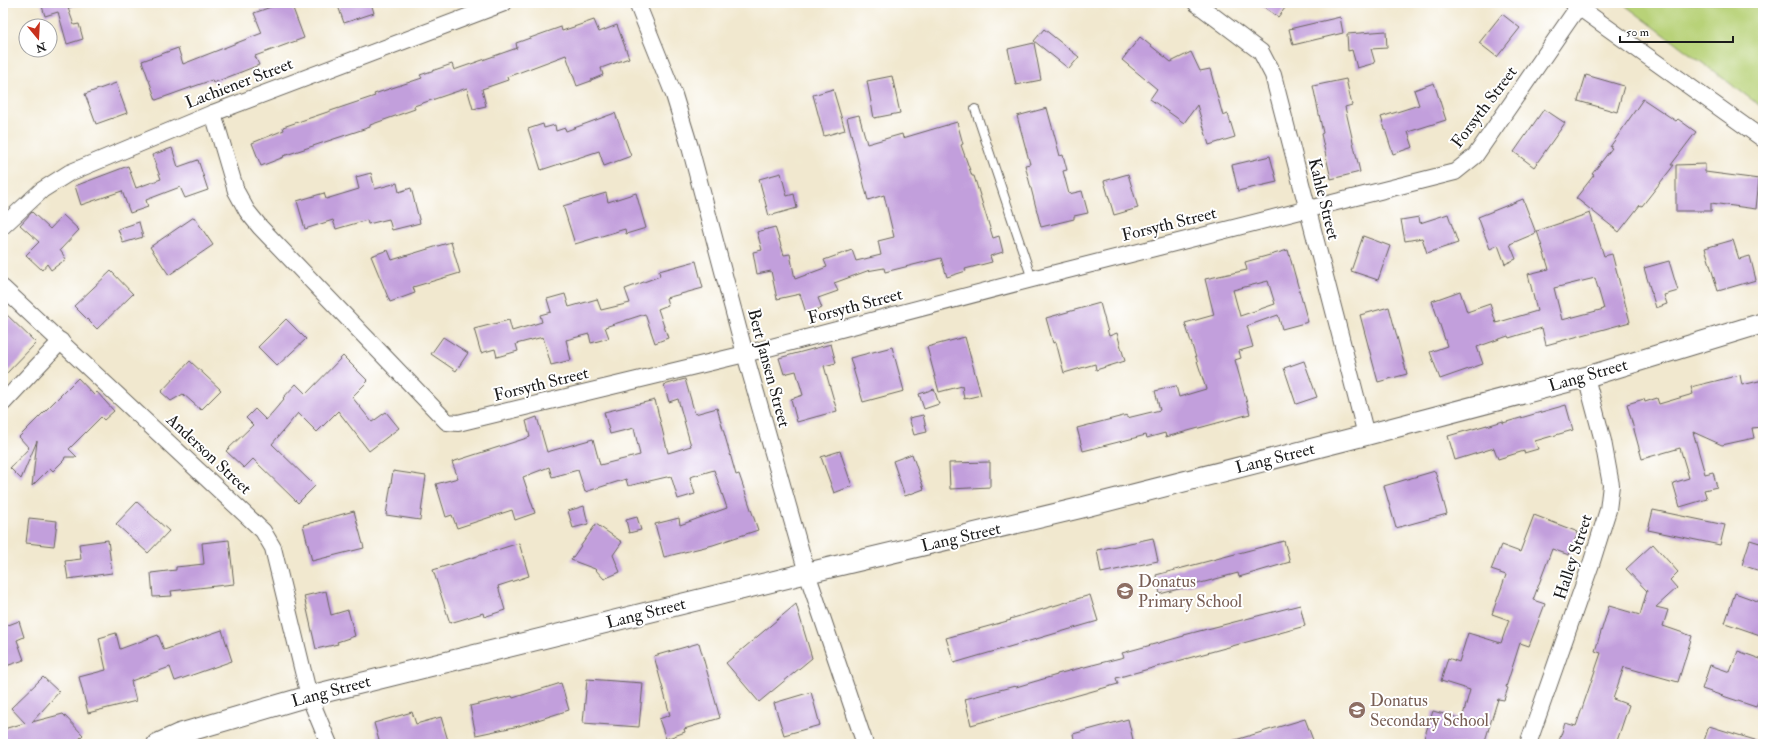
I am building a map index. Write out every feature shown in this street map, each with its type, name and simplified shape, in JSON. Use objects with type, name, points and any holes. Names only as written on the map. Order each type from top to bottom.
[{"type":"street","name":"Lachiener Street","points":[[3,226],[42,190],[69,173],[213,113],[504,3]]},
{"type":"street","name":"Bert Jansen Street","points":[[637,3],[674,95],[690,147],[745,354],[807,573],[865,744]]},
{"type":"street","name":"Kahle Street","points":[[1196,3],[1261,52],[1273,76],[1366,435]]},
{"type":"street","name":"Forsyth Street","points":[[213,113],[236,191],[247,211],[260,227],[446,422],[458,423],[745,354],[1032,279],[1455,172],[1475,156],[1575,5]]},
{"type":"street","points":[[1575,5],[1763,139]]},
{"type":"street","name":"Anderson Street","points":[[3,288],[263,531],[273,548],[309,696],[329,744]]},
{"type":"street","name":"Lang Street","points":[[157,744],[179,734],[309,696],[807,573],[1080,508],[1366,435],[1586,377],[1763,323]]},
{"type":"street","points":[[3,403],[61,341]]},
{"type":"street","name":"Halley Street","points":[[1528,744],[1592,561],[1608,510],[1610,498],[1612,485],[1603,441],[1586,377]]},
{"type":"lane","points":[[975,109],[1032,279]]},
{"type":"green space","points":[[1622,3],[1763,3],[1763,108]]},
{"type":"building","points":[[41,3],[77,3],[77,5],[68,8],[74,25],[79,24],[83,39],[67,44],[58,12],[45,16]]},
{"type":"building","points":[[282,3],[291,3],[304,38],[255,56],[259,65],[213,83],[212,80],[156,100],[142,61],[178,48],[183,64],[262,33],[254,13]]},
{"type":"building","points":[[337,3],[371,3],[374,13],[344,23]]},
{"type":"building","points":[[1258,3],[1289,3],[1278,17]]},
{"type":"building","points":[[1502,14],[1520,28],[1497,57],[1479,43]]},
{"type":"building","points":[[1340,17],[1343,33],[1293,45],[1289,29]]},
{"type":"building","points":[[594,20],[599,32],[617,25],[629,58],[601,68],[603,75],[591,81],[577,86],[566,55],[507,77],[508,80],[482,89],[486,106],[473,109],[467,88],[414,106],[415,109],[370,125],[370,127],[283,156],[284,157],[261,166],[252,143],[284,130],[283,127],[375,96],[374,94],[422,78],[420,75],[452,64],[454,70],[517,48],[516,43],[561,27],[562,31]]},
{"type":"building","points":[[1044,29],[1079,57],[1069,69],[1034,41]]},
{"type":"building","points":[[1386,31],[1387,48],[1371,49],[1375,63],[1357,68],[1352,50],[1348,51],[1347,34]]},
{"type":"building","points":[[1140,37],[1171,62],[1191,52],[1200,71],[1210,69],[1223,116],[1228,114],[1235,137],[1209,145],[1197,105],[1184,123],[1150,99],[1157,89],[1122,60]]},
{"type":"building","points":[[1034,43],[1041,80],[1016,85],[1008,49]]},
{"type":"building","points":[[1586,75],[1624,86],[1617,112],[1578,101]]},
{"type":"building","points":[[892,76],[900,113],[874,118],[867,81]]},
{"type":"building","points":[[1346,79],[1352,105],[1345,107],[1360,172],[1331,179],[1321,134],[1323,133],[1313,86]]},
{"type":"building","points":[[116,83],[127,113],[96,124],[85,94]]},
{"type":"building","points":[[1434,83],[1446,120],[1408,132],[1413,147],[1393,154],[1381,117],[1419,105],[1414,90]]},
{"type":"building","points":[[833,89],[845,130],[824,136],[813,95]]},
{"type":"building","points":[[1643,99],[1676,121],[1678,119],[1696,132],[1671,165],[1674,165],[1642,206],[1640,205],[1619,232],[1576,198],[1594,175],[1592,174],[1612,148],[1610,147]]},
{"type":"building","points":[[1047,108],[1060,156],[1063,155],[1067,170],[1063,171],[1069,194],[1082,191],[1088,213],[1074,216],[1074,219],[1041,227],[1025,165],[1030,164],[1017,116]]},
{"type":"building","points":[[1544,109],[1565,123],[1534,167],[1514,152]]},
{"type":"building","points":[[615,113],[631,156],[604,166],[599,151],[541,170],[528,129],[543,124],[544,128],[555,125],[556,131],[565,128],[566,131]]},
{"type":"building","points":[[859,115],[867,144],[902,134],[903,138],[957,122],[963,144],[961,145],[972,176],[974,176],[993,238],[999,236],[1003,252],[990,256],[992,262],[965,269],[966,271],[947,277],[941,258],[885,272],[884,268],[867,271],[834,283],[838,291],[818,298],[822,308],[806,313],[800,294],[777,299],[771,271],[757,274],[753,252],[762,250],[757,232],[775,227],[784,255],[790,254],[795,279],[827,267],[824,260],[852,250],[856,261],[881,255],[878,241],[894,237],[884,195],[868,200],[847,118]]},
{"type":"building","points":[[172,148],[178,167],[198,160],[208,190],[185,198],[180,187],[146,200],[148,207],[130,213],[122,191],[81,205],[75,186],[128,166],[136,188],[161,179],[152,155]]},
{"type":"building","points":[[1270,156],[1277,182],[1238,191],[1232,165]]},
{"type":"building","points":[[1705,164],[1705,172],[1759,179],[1756,209],[1711,203],[1711,211],[1676,211],[1676,165]]},
{"type":"building","points":[[371,173],[375,189],[397,183],[399,192],[411,188],[420,223],[392,230],[389,219],[368,224],[367,220],[336,229],[333,220],[305,229],[297,201],[324,193],[326,199],[359,189],[356,177]]},
{"type":"building","points":[[781,173],[787,196],[794,194],[797,208],[769,216],[759,179]]},
{"type":"building","points":[[1128,174],[1138,208],[1114,215],[1104,181]]},
{"type":"building","points":[[606,193],[608,202],[636,193],[646,228],[626,234],[625,229],[575,244],[563,206]]},
{"type":"building","points":[[1523,199],[1536,233],[1510,244],[1516,259],[1505,264],[1498,245],[1490,249],[1478,217]]},
{"type":"building","points":[[32,212],[50,229],[63,215],[79,230],[60,250],[66,259],[51,270],[47,264],[42,270],[26,255],[39,242],[20,225]]},
{"type":"building","points":[[1590,213],[1604,256],[1612,254],[1630,322],[1546,345],[1542,328],[1509,338],[1508,336],[1477,347],[1483,364],[1440,379],[1430,352],[1447,346],[1432,301],[1460,291],[1467,312],[1490,304],[1496,323],[1537,311],[1528,274],[1549,269],[1537,231]],"holes":[[[1595,278],[1604,309],[1562,320],[1554,288]]]},
{"type":"building","points":[[1448,214],[1458,243],[1427,253],[1422,238],[1405,241],[1401,220],[1419,217],[1420,223]]},
{"type":"building","points":[[194,217],[213,245],[169,275],[150,247]]},
{"type":"building","points":[[139,222],[143,237],[123,243],[118,229]]},
{"type":"building","points":[[1363,236],[1390,246],[1378,280],[1351,271]]},
{"type":"building","points":[[1733,240],[1739,259],[1750,256],[1756,280],[1718,291],[1705,248]]},
{"type":"building","points":[[451,242],[460,273],[413,287],[415,293],[390,302],[371,256],[388,250],[392,260]]},
{"type":"building","points":[[1288,250],[1308,322],[1282,329],[1278,315],[1247,326],[1253,347],[1239,351],[1241,358],[1235,360],[1250,414],[1166,437],[1165,433],[1147,438],[1146,435],[1083,451],[1077,428],[1127,415],[1127,418],[1160,410],[1155,391],[1176,386],[1179,397],[1206,389],[1185,323],[1214,315],[1205,279],[1247,270],[1245,262]],"holes":[[[1268,281],[1275,304],[1240,316],[1233,290]]]},
{"type":"building","points":[[696,261],[703,288],[666,298],[668,305],[658,309],[668,338],[655,343],[645,314],[605,327],[609,338],[591,343],[589,334],[566,340],[571,360],[551,365],[543,337],[516,344],[518,351],[497,357],[495,349],[481,353],[474,329],[509,320],[512,331],[542,322],[540,315],[551,312],[547,299],[565,294],[569,307],[597,299],[601,310],[630,303],[625,289],[660,276],[659,271]]},
{"type":"building","points":[[1669,261],[1678,291],[1664,295],[1667,304],[1656,308],[1644,268]]},
{"type":"building","points":[[111,271],[133,294],[97,329],[74,306]]},
{"type":"building","points":[[1100,303],[1109,336],[1117,333],[1125,361],[1096,370],[1095,364],[1064,373],[1056,342],[1053,343],[1046,318]]},
{"type":"building","points":[[1389,307],[1407,374],[1378,382],[1360,315]]},
{"type":"building","points":[[3,311],[36,343],[3,377]]},
{"type":"building","points":[[286,319],[306,339],[277,366],[258,347]]},
{"type":"building","points":[[443,337],[468,353],[456,371],[431,354]]},
{"type":"building","points":[[965,337],[981,395],[964,399],[962,386],[939,392],[927,347]]},
{"type":"building","points":[[831,344],[836,363],[824,366],[837,411],[797,422],[791,399],[803,395],[796,371],[784,374],[779,358]]},
{"type":"building","points":[[892,347],[904,391],[863,402],[850,358]]},
{"type":"building","points":[[343,356],[368,381],[352,397],[372,422],[386,412],[399,428],[369,451],[338,411],[317,432],[298,413],[272,444],[315,486],[298,503],[253,459],[244,468],[226,451],[253,425],[246,418],[255,409],[266,420],[296,384],[306,394]]},
{"type":"building","points":[[190,361],[221,390],[201,410],[183,394],[171,401],[161,392]]},
{"type":"building","points":[[1304,361],[1317,397],[1296,404],[1284,368]]},
{"type":"building","points":[[1740,375],[1742,385],[1763,380],[1763,427],[1752,428],[1754,438],[1722,445],[1693,432],[1705,474],[1713,472],[1717,487],[1704,490],[1707,499],[1680,507],[1673,483],[1689,478],[1680,448],[1642,459],[1627,404],[1644,399],[1645,402],[1657,398],[1659,404],[1693,394],[1691,387]]},
{"type":"building","points":[[78,378],[94,395],[97,392],[114,411],[104,420],[101,417],[69,449],[77,457],[65,457],[53,471],[50,468],[32,486],[37,441],[21,479],[10,468],[29,448],[19,437]]},
{"type":"building","points":[[685,379],[695,414],[717,408],[736,475],[739,474],[758,530],[713,545],[664,557],[655,524],[679,518],[680,525],[727,508],[714,470],[690,477],[695,494],[678,499],[671,476],[628,486],[626,479],[585,492],[578,470],[552,477],[549,467],[523,477],[535,513],[515,520],[512,510],[457,528],[452,515],[446,517],[436,484],[458,478],[452,462],[530,437],[526,421],[537,417],[547,452],[593,439],[600,465],[640,455],[634,428],[610,434],[604,412],[655,400],[668,453],[691,446],[678,399],[669,402],[664,385]]},
{"type":"building","points":[[934,389],[939,404],[924,409],[919,394]]},
{"type":"building","points":[[1566,405],[1573,430],[1535,441],[1538,449],[1524,453],[1524,451],[1498,459],[1494,448],[1455,460],[1448,436],[1503,421],[1503,423]]},
{"type":"building","points":[[923,415],[927,432],[914,435],[909,418]]},
{"type":"building","points":[[840,451],[852,486],[834,493],[821,457]]},
{"type":"building","points":[[912,454],[924,489],[905,496],[893,461]]},
{"type":"building","points":[[990,462],[990,487],[950,489],[949,463]]},
{"type":"building","points":[[393,471],[426,476],[420,520],[386,515]]},
{"type":"building","points":[[1435,471],[1447,514],[1396,528],[1384,486]]},
{"type":"building","points":[[137,502],[169,531],[148,553],[116,524]]},
{"type":"building","points":[[584,506],[588,524],[573,528],[568,511]]},
{"type":"building","points":[[1653,510],[1725,525],[1720,545],[1648,530]]},
{"type":"building","points":[[354,511],[364,548],[312,561],[303,525]]},
{"type":"building","points":[[1534,515],[1578,532],[1569,555],[1552,549],[1533,600],[1545,604],[1529,646],[1520,643],[1506,687],[1508,688],[1504,700],[1498,699],[1484,744],[1422,744],[1433,711],[1462,719],[1470,690],[1441,681],[1448,658],[1459,662],[1468,633],[1501,643],[1509,620],[1492,614],[1506,575],[1491,570],[1501,545],[1520,552]]},
{"type":"building","points":[[637,517],[641,530],[629,533],[626,520]]},
{"type":"building","points":[[29,518],[57,521],[54,546],[26,543]]},
{"type":"building","points":[[596,524],[622,542],[613,555],[620,572],[604,579],[595,569],[571,560]]},
{"type":"building","points":[[1153,538],[1158,561],[1101,573],[1097,550]]},
{"type":"building","points":[[108,540],[112,573],[68,579],[65,561],[81,559],[79,544]]},
{"type":"building","points":[[229,540],[234,584],[171,591],[172,596],[153,597],[151,573],[176,570],[176,567],[204,564],[202,543]]},
{"type":"building","points":[[1750,540],[1763,544],[1763,572],[1742,565]]},
{"type":"building","points":[[1284,541],[1290,562],[1239,577],[1238,573],[1160,594],[1156,575]]},
{"type":"building","points":[[519,543],[529,576],[498,586],[505,610],[484,617],[483,613],[450,623],[433,570]]},
{"type":"building","points":[[1653,544],[1678,572],[1670,580],[1677,588],[1656,607],[1668,610],[1663,626],[1692,636],[1678,682],[1624,667],[1613,699],[1629,705],[1616,744],[1558,744],[1565,723],[1576,726],[1601,653],[1595,651],[1609,606],[1640,615],[1647,591],[1626,569]]},
{"type":"building","points":[[326,591],[331,615],[348,610],[355,636],[337,642],[338,644],[316,649],[304,596]]},
{"type":"building","points":[[1735,593],[1763,603],[1763,636],[1725,623]]},
{"type":"building","points":[[1090,595],[1098,621],[954,663],[946,638],[1011,620],[1010,619]]},
{"type":"building","points":[[796,604],[812,658],[759,702],[726,663]]},
{"type":"building","points":[[1300,605],[1305,626],[1116,678],[1118,684],[971,725],[965,699],[1015,686],[1016,687],[1057,674],[1124,657],[1122,653],[1184,635]]},
{"type":"building","points":[[19,621],[24,637],[17,640],[24,660],[3,667],[3,627]]},
{"type":"building","points":[[222,630],[232,661],[175,681],[170,667],[131,681],[136,701],[88,713],[79,677],[106,670],[99,638],[116,633],[120,649],[158,635],[164,650]]},
{"type":"building","points":[[699,643],[720,718],[684,729],[685,732],[666,739],[659,719],[670,715],[654,656]]},
{"type":"building","points":[[1738,651],[1763,660],[1763,688],[1756,707],[1702,689],[1710,665],[1730,672]]},
{"type":"building","points":[[43,677],[59,692],[32,722],[63,714],[83,735],[74,744],[3,744],[3,732],[7,728],[25,723],[11,708]]},
{"type":"building","points":[[587,679],[643,683],[639,727],[583,723]]},
{"type":"building","points":[[561,683],[569,710],[519,726],[476,735],[470,706],[512,696],[513,698]]},
{"type":"building","points":[[811,692],[820,725],[784,735],[774,703]]},
{"type":"building","points":[[412,712],[416,724],[441,717],[449,744],[380,744],[374,723]]},
{"type":"building","points":[[1128,719],[1134,744],[1075,744],[1073,734]]},
{"type":"building","points":[[1305,719],[1313,740],[1302,744],[1233,744],[1232,741]]},
{"type":"building","points":[[1709,726],[1758,741],[1757,744],[1703,744]]},
{"type":"place","name":"Donatus Primary School","points":[[1125,591]]},
{"type":"place","name":"Donatus Secondary School","points":[[1357,710]]}]
